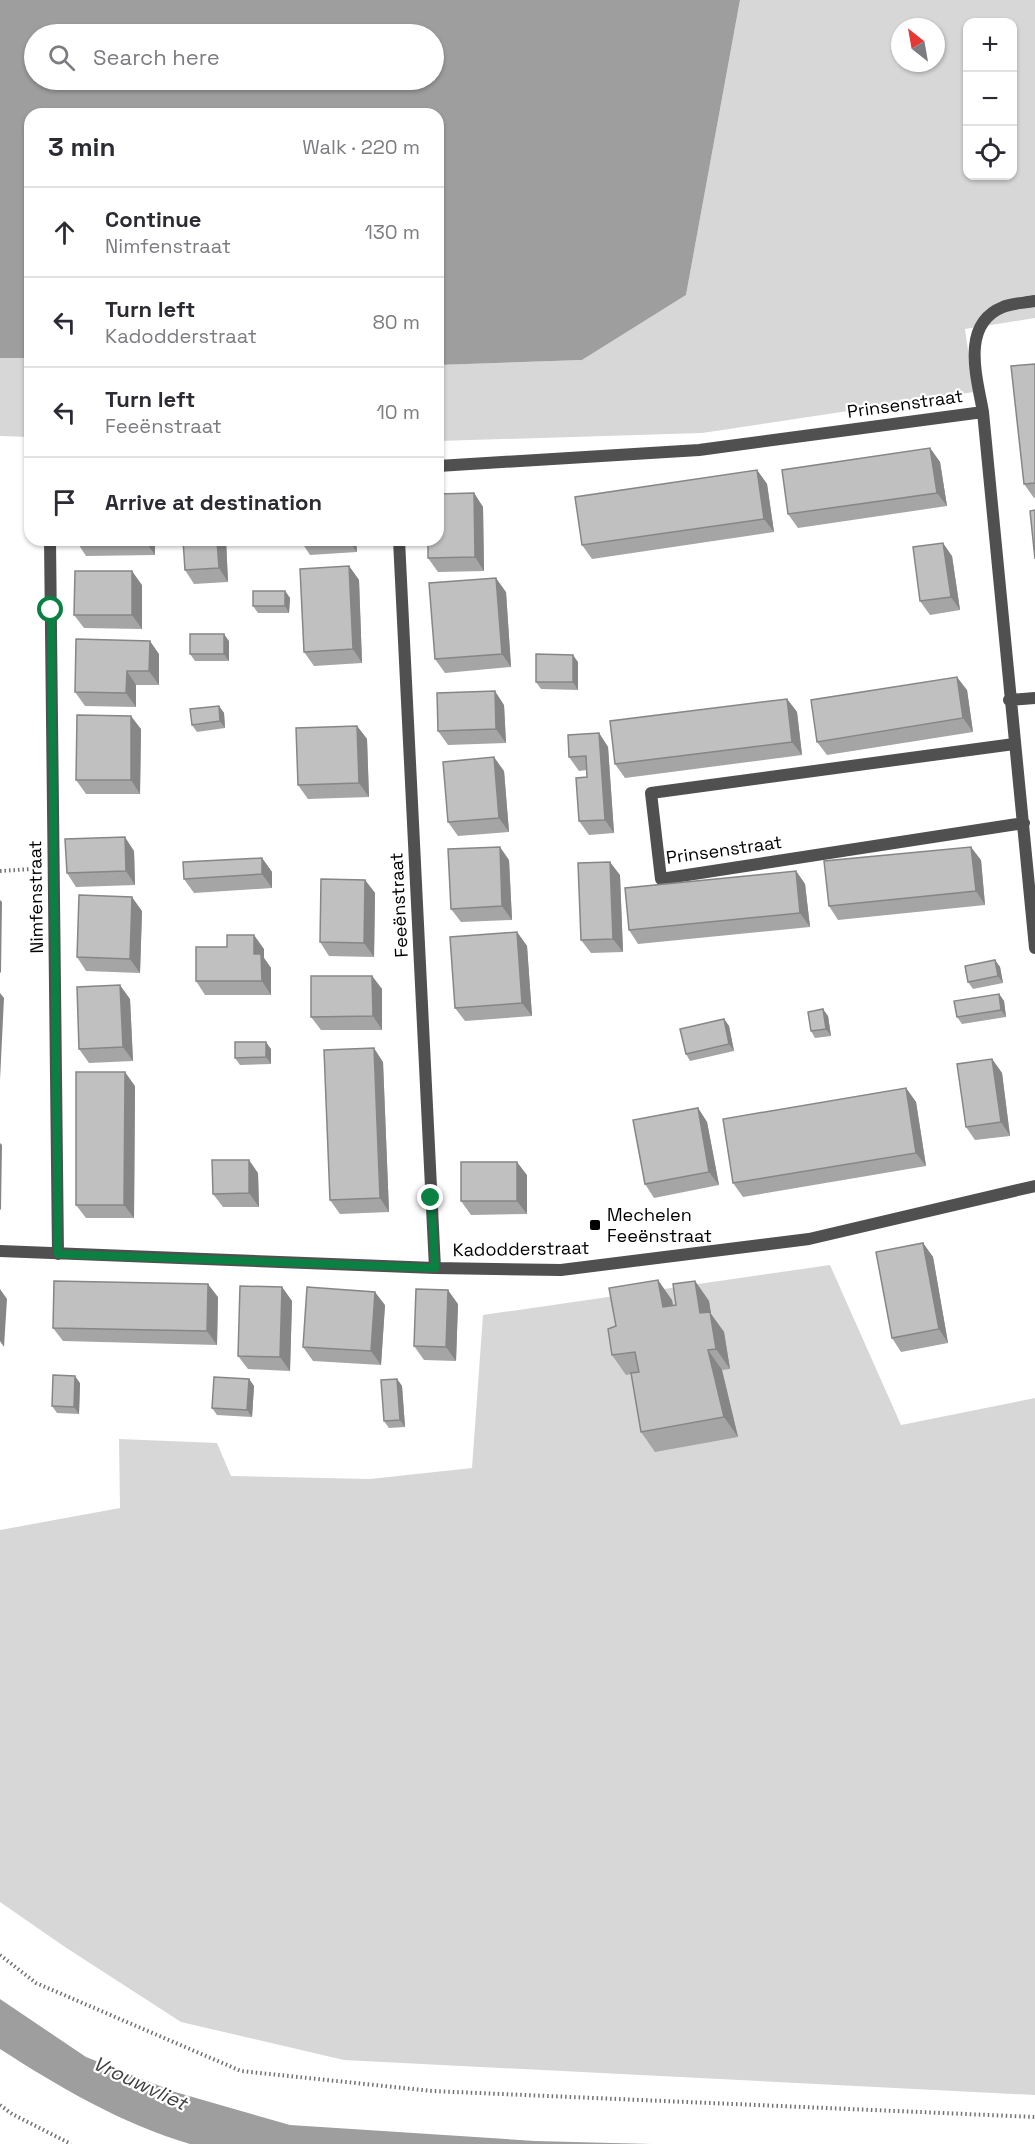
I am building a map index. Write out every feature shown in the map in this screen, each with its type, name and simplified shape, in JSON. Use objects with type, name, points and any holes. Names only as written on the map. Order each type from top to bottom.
[{"type":"street","name":"Prinsenstraat","points":[[1035,300],[1001,308],[980,326],[973,354],[982,412],[1035,948]]},
{"type":"street","name":"Prinsenstraat","points":[[444,466],[699,450],[982,412]]},
{"type":"street","name":"Nimfenstraat","points":[[50,546],[58,1254]]},
{"type":"street","name":"Feeënstraat","points":[[399,546],[435,1268]]},
{"type":"street","points":[[1009,700],[1035,698]]},
{"type":"street","name":"Prinsenstraat","points":[[1014,744],[651,793],[662,879],[1024,823]]},
{"type":"street","name":"Kadodderstraat","points":[[0,1251],[435,1268],[561,1270],[809,1239],[1035,1186]]},
{"type":"path","points":[[0,871],[54,868]]},
{"type":"path","points":[[0,1955],[36,1983],[241,2071],[432,2091],[1035,2117]]},
{"type":"path","points":[[0,2105],[12,2114],[71,2144]]},
{"type":"shaded area","points":[[740,0],[1035,0],[1035,318],[965,329],[974,392],[702,433],[444,441],[444,365],[582,360],[686,295]]},
{"type":"shaded area","points":[[0,358],[24,358],[24,437],[0,436]]},
{"type":"shaded area","points":[[830,1265],[901,1425],[1035,1398],[1035,2095],[344,2060],[181,2022],[0,1902],[0,1530],[120,1508],[119,1439],[217,1443],[231,1476],[370,1479],[472,1468],[483,1315]]},
{"type":"water","points":[[0,0],[740,0],[686,295],[582,360],[444,365],[444,108],[24,108],[24,358],[0,358]]},
{"type":"water","name":"Vrouwvliet","points":[[0,1999],[86,2057],[175,2092],[290,2125],[535,2141],[652,2144],[190,2144],[140,2126],[92,2103],[0,2049]]},
{"type":"building","points":[[1035,364],[1035,483],[1024,484],[1011,366]]},
{"type":"building","points":[[930,448],[937,493],[788,514],[782,470]]},
{"type":"building","points":[[757,470],[764,519],[582,545],[575,497]]},
{"type":"building","points":[[474,493],[475,557],[428,558],[428,546],[444,546],[444,494]]},
{"type":"building","points":[[1035,510],[1035,559],[1030,511]]},
{"type":"building","points":[[943,543],[951,597],[920,601],[913,547]]},
{"type":"building","points":[[183,546],[217,546],[219,568],[185,570]]},
{"type":"building","points":[[349,566],[353,649],[304,652],[300,569]]},
{"type":"building","points":[[75,571],[132,571],[132,615],[74,615]]},
{"type":"building","points":[[496,578],[502,654],[435,659],[429,583]]},
{"type":"building","points":[[253,591],[285,591],[285,606],[253,606]]},
{"type":"building","points":[[190,634],[224,634],[224,654],[190,654]]},
{"type":"building","points":[[76,639],[150,641],[149,671],[127,671],[126,693],[75,692]]},
{"type":"building","points":[[536,654],[573,655],[573,682],[536,682]]},
{"type":"building","points":[[957,677],[963,718],[817,742],[811,700]]},
{"type":"building","points":[[495,691],[496,729],[438,731],[437,693]]},
{"type":"building","points":[[787,699],[792,742],[615,764],[610,721]]},
{"type":"building","points":[[219,706],[220,721],[192,725],[190,709]]},
{"type":"building","points":[[77,715],[131,716],[131,780],[76,780]]},
{"type":"building","points":[[357,726],[359,783],[298,785],[296,728]]},
{"type":"building","points":[[599,733],[605,820],[579,821],[576,778],[587,777],[586,756],[569,757],[568,735]]},
{"type":"building","points":[[494,757],[499,818],[448,822],[443,762]]},
{"type":"building","points":[[125,837],[126,871],[67,873],[65,839]]},
{"type":"building","points":[[500,847],[502,906],[451,909],[448,849]]},
{"type":"building","points":[[971,847],[976,891],[829,906],[824,861]]},
{"type":"building","points":[[262,858],[262,874],[184,879],[183,862]]},
{"type":"building","points":[[610,862],[613,939],[581,940],[578,863]]},
{"type":"building","points":[[796,871],[800,913],[629,930],[625,888]]},
{"type":"building","points":[[321,879],[365,880],[364,943],[320,942]]},
{"type":"building","points":[[79,895],[132,897],[130,959],[77,957]]},
{"type":"building","points":[[517,932],[522,1003],[455,1008],[450,937]]},
{"type":"building","points":[[227,935],[254,935],[254,954],[261,954],[262,981],[196,981],[196,947],[227,947]]},
{"type":"building","points":[[995,960],[998,976],[968,982],[965,966]]},
{"type":"building","points":[[311,976],[372,976],[373,1016],[311,1017]]},
{"type":"building","points":[[120,985],[123,1047],[79,1049],[77,987]]},
{"type":"building","points":[[999,994],[1001,1010],[957,1017],[954,1001]]},
{"type":"building","points":[[823,1009],[826,1029],[811,1031],[808,1012]]},
{"type":"building","points":[[724,1019],[729,1044],[686,1054],[680,1029]]},
{"type":"building","points":[[235,1042],[266,1042],[266,1057],[235,1058]]},
{"type":"building","points":[[374,1048],[380,1198],[330,1200],[324,1050]]},
{"type":"building","points":[[992,1059],[1001,1122],[966,1127],[957,1064]]},
{"type":"building","points":[[76,1072],[125,1072],[124,1205],[76,1205]]},
{"type":"building","points":[[906,1088],[916,1153],[733,1183],[723,1119]]},
{"type":"building","points":[[698,1108],[709,1172],[645,1184],[633,1120]]},
{"type":"building","points":[[212,1160],[249,1160],[249,1193],[213,1194]]},
{"type":"building","points":[[461,1162],[517,1162],[517,1201],[461,1201]]},
{"type":"building","points":[[923,1243],[939,1329],[892,1338],[876,1252]]},
{"type":"building","points":[[658,1280],[663,1307],[676,1305],[673,1284],[695,1281],[700,1313],[710,1312],[716,1349],[708,1350],[724,1417],[641,1432],[631,1373],[639,1372],[635,1352],[612,1355],[608,1329],[616,1326],[609,1288]]},
{"type":"building","points":[[54,1281],[208,1284],[207,1331],[53,1328]]},
{"type":"building","points":[[240,1286],[282,1287],[280,1357],[238,1356]]},
{"type":"building","points":[[307,1287],[375,1292],[371,1351],[303,1347]]},
{"type":"building","points":[[416,1289],[448,1290],[446,1347],[414,1346]]},
{"type":"building","points":[[53,1375],[75,1376],[74,1407],[52,1406]]},
{"type":"building","points":[[214,1377],[249,1379],[247,1410],[212,1408]]},
{"type":"building","points":[[397,1379],[400,1420],[384,1421],[381,1380]]},
{"type":"place","name":"Mechelen Feeënstraat","points":[[595,1225]]},
{"type":"route","points":[[51,610],[58,1254],[435,1268],[431,1198]]}]
